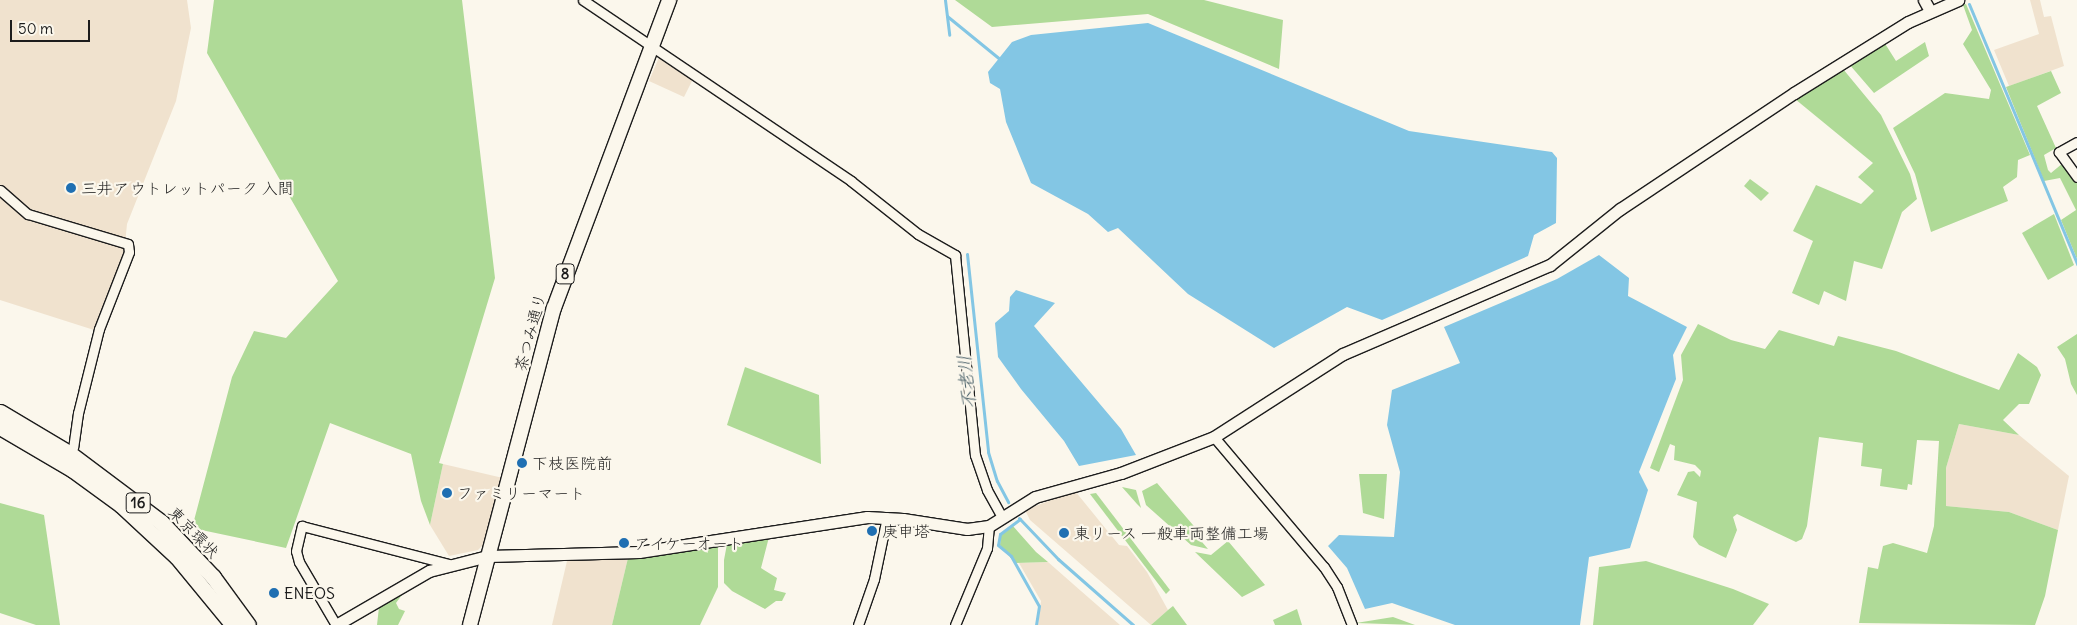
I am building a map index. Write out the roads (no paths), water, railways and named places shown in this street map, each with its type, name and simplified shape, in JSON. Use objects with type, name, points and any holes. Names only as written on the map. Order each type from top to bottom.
[{"type":"highway","name":"東京環状","points":[[0,412],[69,453],[161,522],[213,577],[248,625]]},
{"type":"highway","name":"東京環状","points":[[0,426],[73,470],[121,505],[177,557],[233,625]]},
{"type":"main road","name":"茶つみ通り","points":[[470,625],[554,308],[669,0]]},
{"type":"street","points":[[583,0],[852,181],[918,234],[956,255],[975,455],[987,490],[1002,517]]},
{"type":"street","points":[[1924,0],[1930,11]]},
{"type":"street","points":[[449,564],[302,526],[296,551],[299,562],[336,625],[416,578],[449,564],[488,556],[639,552],[849,520],[887,517],[967,529],[989,526],[1002,517],[1054,490],[1121,473],[1214,437],[1343,354],[1550,265],[1620,209],[1862,49],[1930,11],[1958,0]]},
{"type":"street","points":[[2077,142],[2059,152],[2077,178]]},
{"type":"street","points":[[0,190],[28,214],[128,244],[129,252],[99,329],[78,413],[73,447],[69,453]]},
{"type":"street","points":[[1214,437],[1324,567],[1337,587],[1352,625]]},
{"type":"street","points":[[858,625],[874,579],[887,517]]},
{"type":"street","points":[[955,625],[987,548],[989,526]]},
{"type":"water","points":[[1148,23],[1409,131],[1552,152],[1557,158],[1556,223],[1534,235],[1528,256],[1382,320],[1347,307],[1274,348],[1188,294],[1118,228],[1108,232],[1088,214],[1031,183],[1006,122],[1000,89],[990,83],[988,72],[1012,42],[1031,35]]},
{"type":"water","points":[[1599,255],[1629,278],[1628,296],[1687,327],[1673,355],[1676,379],[1639,472],[1648,490],[1630,548],[1589,557],[1580,625],[1455,625],[1392,603],[1365,609],[1347,568],[1328,546],[1339,535],[1394,537],[1400,472],[1387,425],[1392,390],[1460,363],[1444,327],[1557,279]]},
{"type":"water","points":[[1016,290],[1055,303],[1034,326],[1121,429],[1136,455],[1079,466],[1064,441],[1021,389],[998,357],[995,323],[1009,311],[1010,297]]},
{"type":"waterway","name":"不老川","points":[[945,0],[949,35]]},
{"type":"waterway","points":[[1969,4],[2077,264]]},
{"type":"waterway","points":[[947,16],[1001,60]]},
{"type":"waterway","name":"不老川","points":[[967,254],[988,452],[997,481],[1008,502]]},
{"type":"waterway","name":"不老川","points":[[1019,518],[1058,559],[1133,625]]},
{"type":"waterway","points":[[1020,519],[1000,534],[998,545],[1011,556],[1039,606],[1036,625]]},
{"type":"place","name":"三井アウトレットパーク 入間","points":[[71,188]]},
{"type":"place","name":"下枝医院前","points":[[522,463]]},
{"type":"place","name":"ファミリーマート","points":[[447,493]]},
{"type":"place","name":"庚申塔","points":[[872,531]]},
{"type":"place","name":"東リース 一般車両整備工場","points":[[1064,533]]},
{"type":"place","name":"アイケーオート","points":[[624,543]]},
{"type":"place","name":"ENEOS","points":[[274,593]]}]
